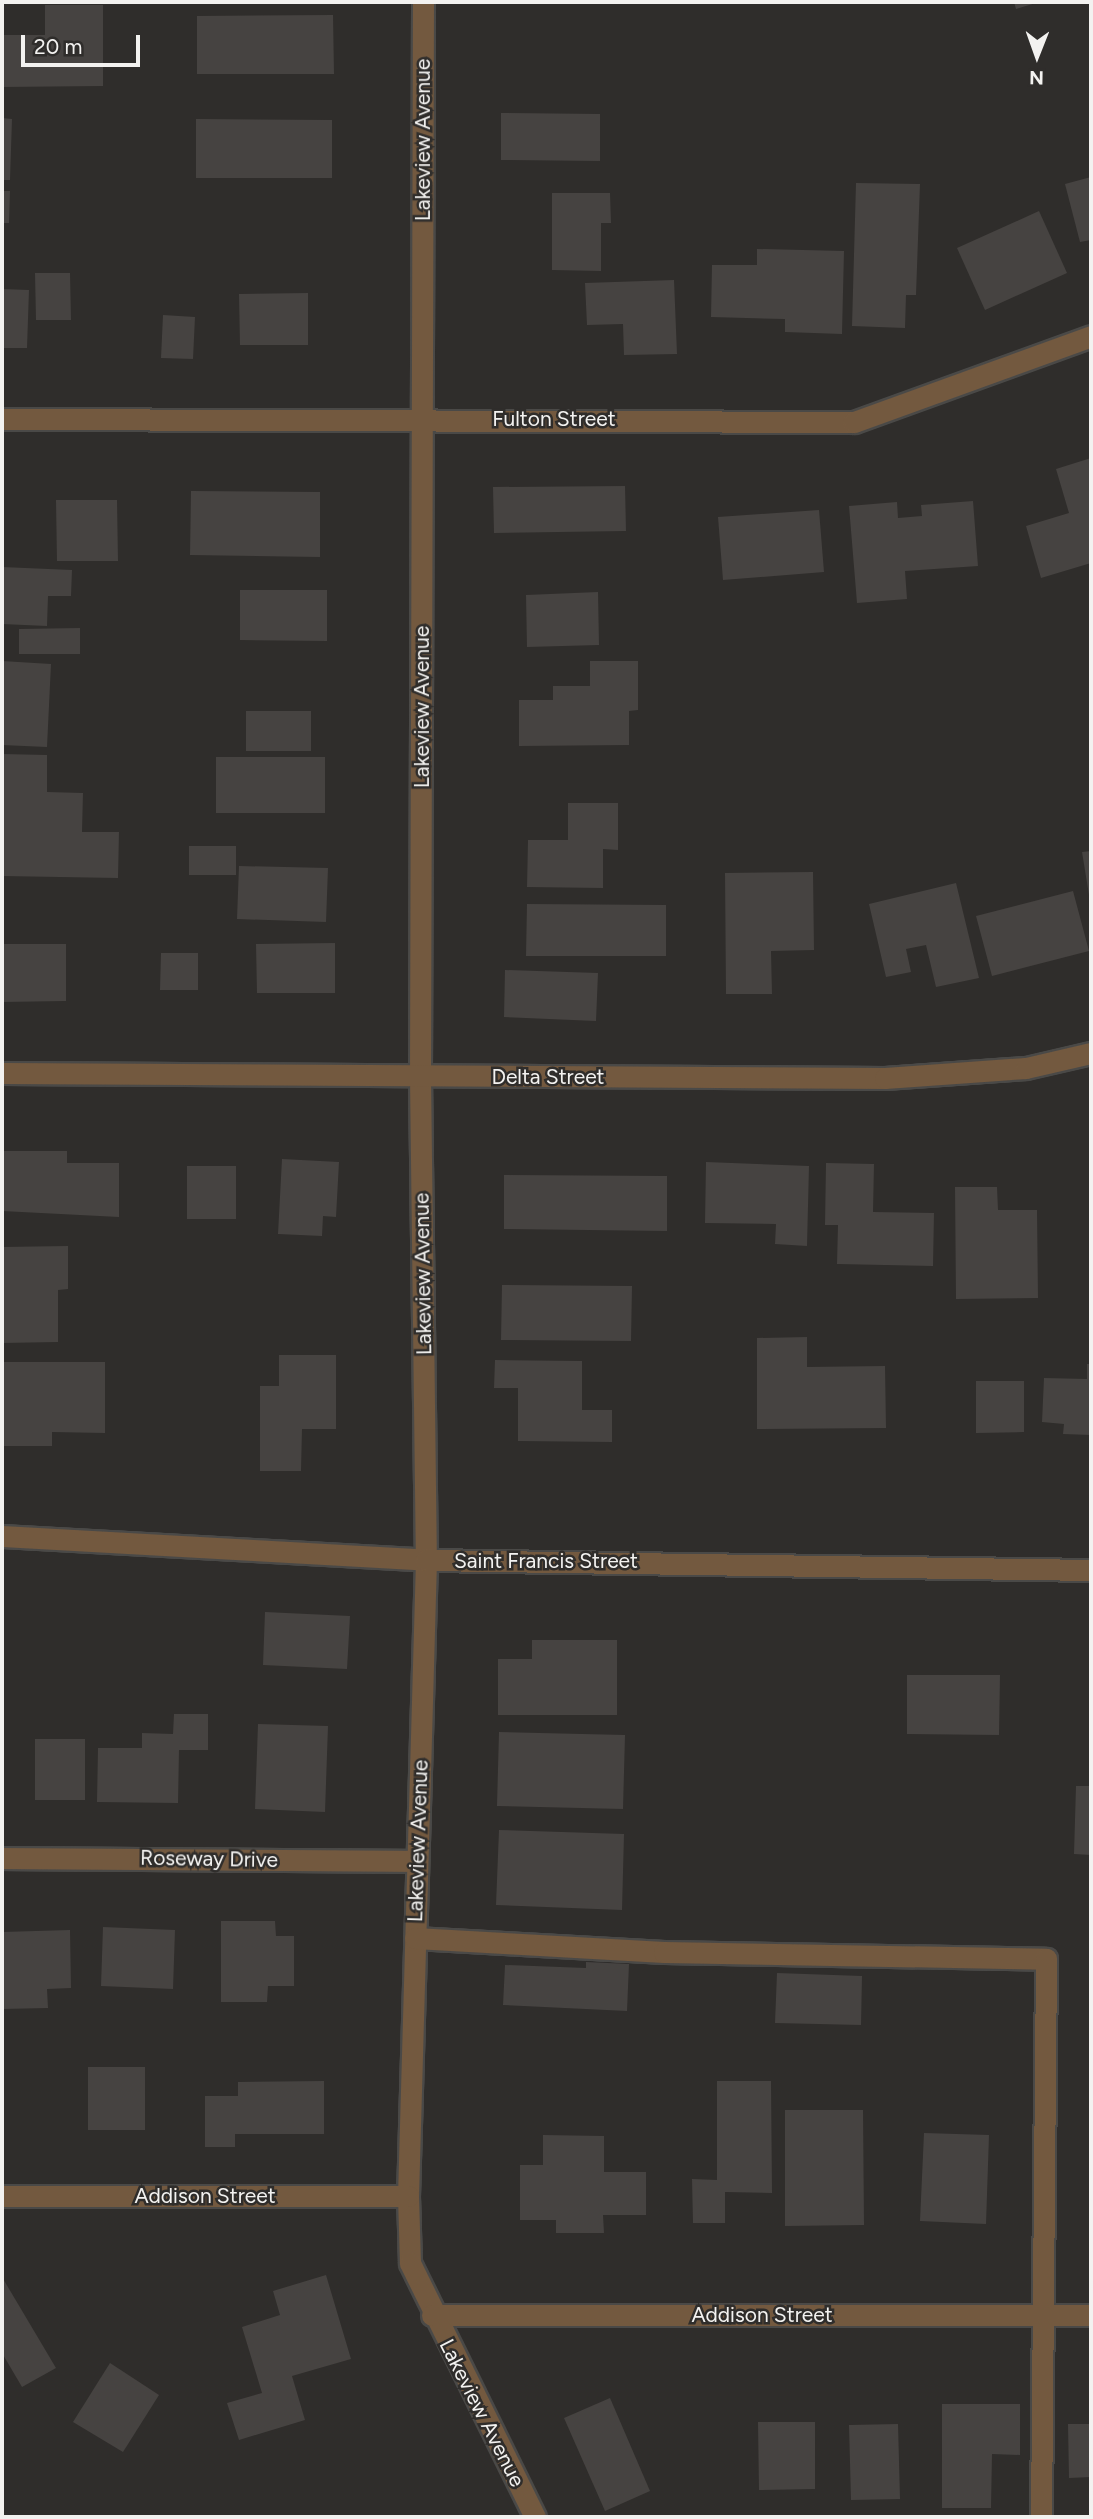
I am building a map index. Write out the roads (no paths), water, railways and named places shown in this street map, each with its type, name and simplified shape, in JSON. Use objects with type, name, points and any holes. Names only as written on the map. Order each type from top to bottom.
[{"type":"street","name":"Lakeview Avenue","points":[[423,2],[424,418],[420,1077],[426,1560],[408,2196],[410,2263],[432,2315],[535,2517]]},
{"type":"street","name":"Fulton Street","points":[[2,419],[424,418],[853,422],[1091,336]]},
{"type":"street","name":"Delta Street","points":[[2,1073],[420,1077],[885,1077],[1026,1068],[1091,1053]]},
{"type":"street","name":"Saint Francis Street","points":[[2,1536],[426,1560],[1091,1570]]},
{"type":"street","name":"Roseway Drive","points":[[2,1857],[417,1861]]},
{"type":"street","points":[[415,1938],[664,1952],[1046,1959],[1041,2517]]},
{"type":"street","name":"Addison Street","points":[[2,2196],[408,2196]]},
{"type":"street","name":"Addison Street","points":[[432,2315],[1091,2315]]}]
